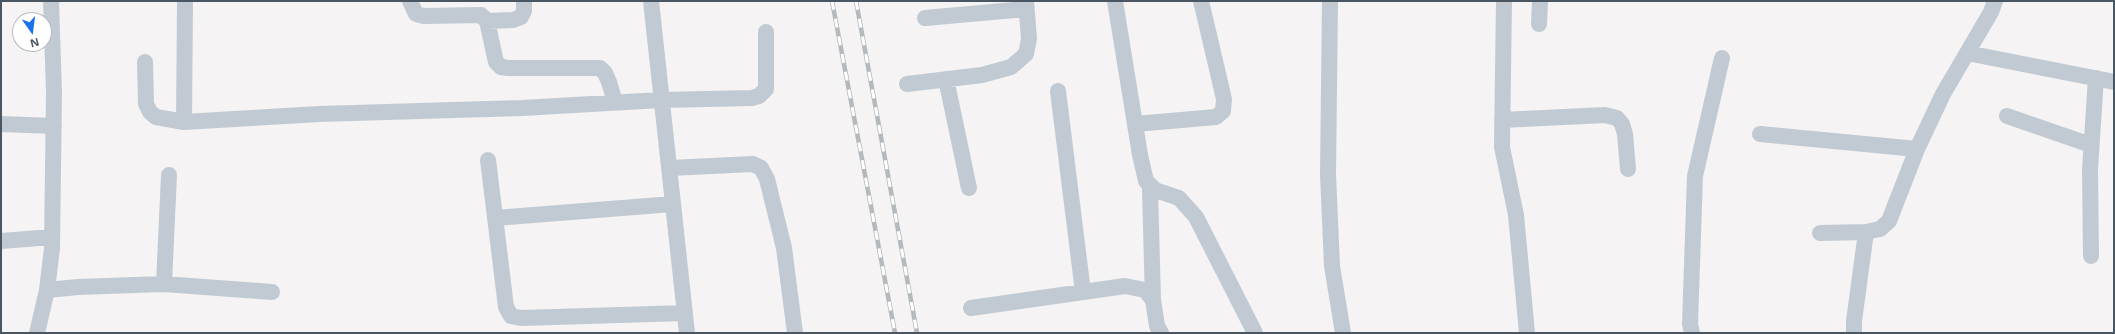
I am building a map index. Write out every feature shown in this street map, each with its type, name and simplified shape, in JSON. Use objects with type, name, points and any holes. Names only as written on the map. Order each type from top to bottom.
[{"type":"street","points":[[37,333],[47,290],[52,237],[54,126],[51,1]]},
{"type":"street","points":[[184,122],[185,1]]},
{"type":"street","points":[[410,1],[416,14],[424,16],[481,15],[487,21],[496,62],[501,67],[600,68],[605,73],[609,82],[615,102]]},
{"type":"street","points":[[487,21],[513,20],[521,17],[524,11],[524,1]]},
{"type":"street","points":[[651,1],[687,333]]},
{"type":"street","points":[[1115,1],[1135,124],[1150,187],[1153,300],[1157,326],[1161,333]]},
{"type":"street","points":[[1135,124],[1216,117],[1223,111],[1224,99],[1201,1]]},
{"type":"street","points":[[1330,1],[1328,174],[1332,266],[1343,333]]},
{"type":"street","points":[[1504,1],[1502,147],[1516,215],[1527,333]]},
{"type":"street","points":[[1539,24],[1540,1]]},
{"type":"street","points":[[1820,233],[1866,232],[1880,229],[1889,221],[1917,149],[1943,94],[1991,12],[1995,1]]},
{"type":"street","points":[[907,84],[982,75],[1011,67],[1026,54],[1029,39],[1026,5],[960,8],[925,18]]},
{"type":"street","points":[[145,62],[146,104],[150,112],[156,117],[184,122],[319,114],[522,108],[615,102],[752,98],[760,96],[766,89],[766,32]]},
{"type":"street","points":[[1967,53],[2114,82]]},
{"type":"street","points":[[1692,333],[1690,324],[1695,176],[1722,58]]},
{"type":"street","points":[[2091,256],[2091,145],[2096,78]]},
{"type":"street","points":[[946,79],[969,188]]},
{"type":"street","points":[[1058,92],[1083,292]]},
{"type":"street","points":[[1502,120],[1605,115],[1617,118],[1622,124],[1625,134],[1628,169]]},
{"type":"street","points":[[2007,116],[2091,145]]},
{"type":"street","points":[[1,124],[54,126]]},
{"type":"street","points":[[1760,134],[1917,149]]},
{"type":"street","points":[[488,160],[506,307],[511,316],[521,318],[685,313]]},
{"type":"street","points":[[670,168],[753,164],[761,168],[767,179],[784,248],[795,333]]},
{"type":"street","points":[[164,284],[169,175]]},
{"type":"street","points":[[1150,187],[1178,198],[1196,217],[1255,333]]},
{"type":"street","points":[[495,218],[674,204]]},
{"type":"street","points":[[1854,333],[1854,321],[1866,232]]},
{"type":"street","points":[[1,241],[52,237]]},
{"type":"street","points":[[47,290],[78,287],[164,284],[272,292]]},
{"type":"street","points":[[971,308],[1125,286],[1145,290],[1153,300]]},
{"type":"railway","points":[[832,1],[895,333]]},
{"type":"railway","points":[[856,1],[917,333]]}]
